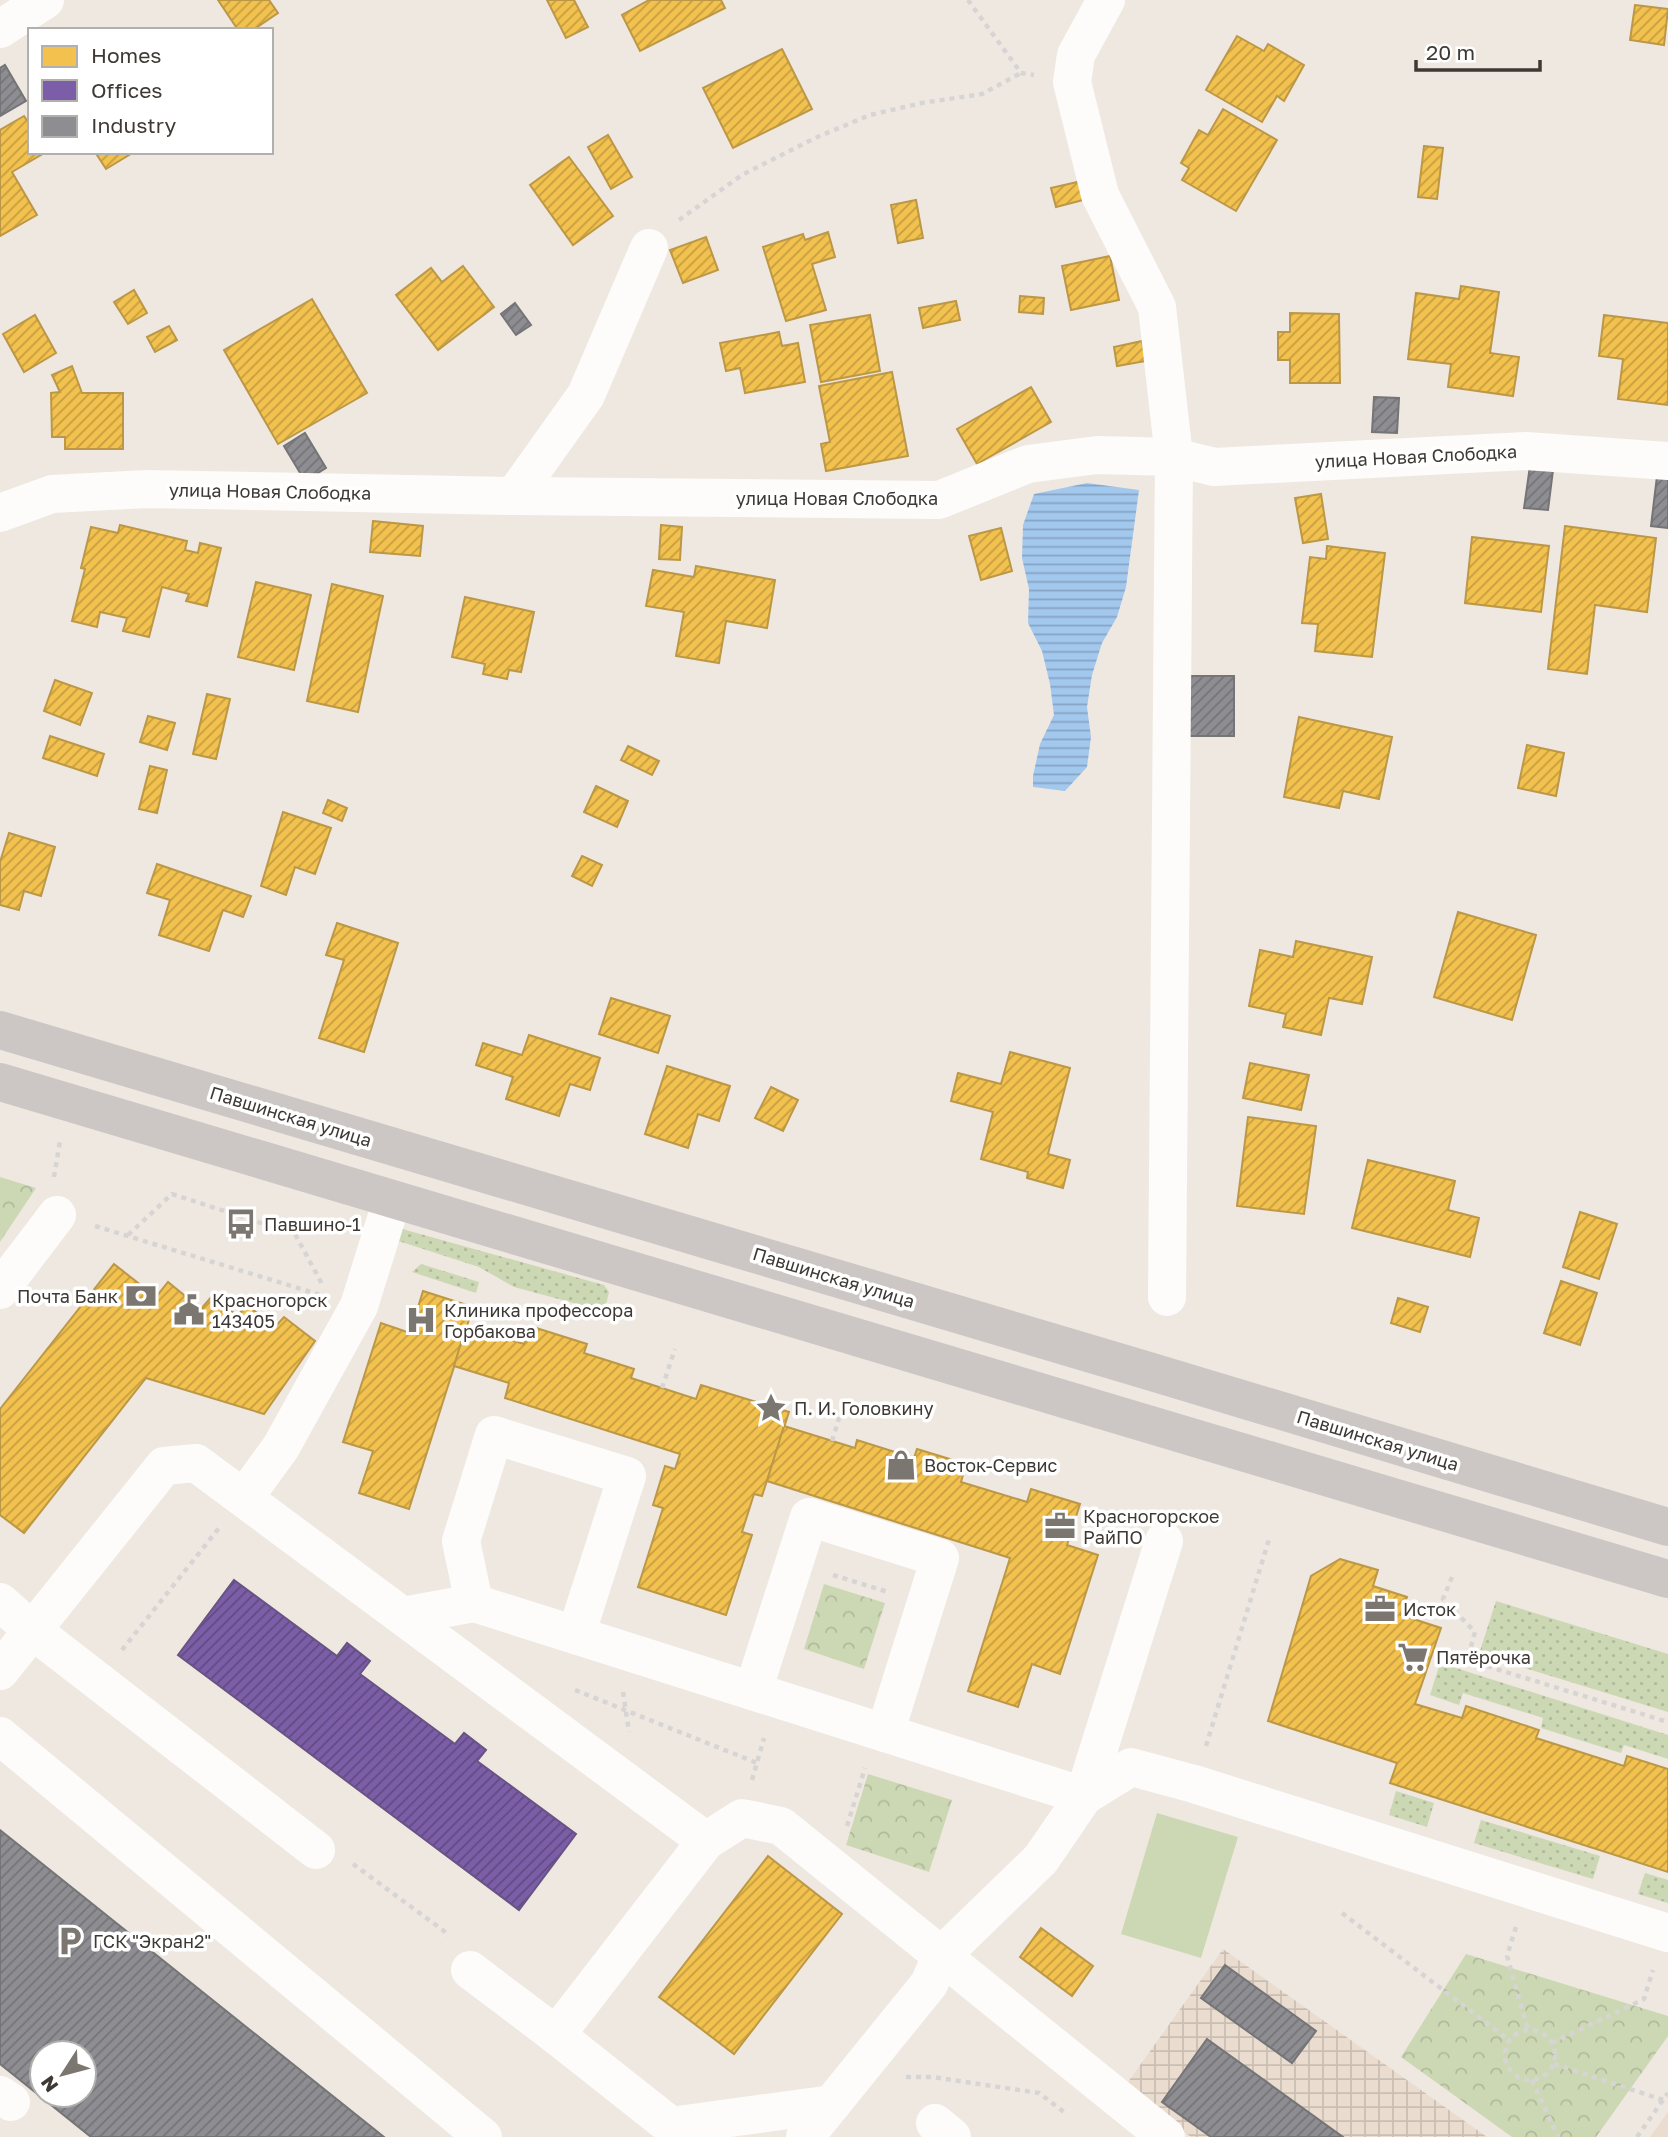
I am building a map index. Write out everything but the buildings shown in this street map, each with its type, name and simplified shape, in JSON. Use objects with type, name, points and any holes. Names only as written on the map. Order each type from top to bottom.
[{"type":"main road","name":"Павшинская улица","points":[[0,1030],[1142,1368],[1668,1527]]},
{"type":"main road","points":[[0,1082],[1668,1578]]},
{"type":"street","points":[[0,29],[46,0]]},
{"type":"street","points":[[1106,0],[1076,55],[1072,82],[1100,195],[1157,307],[1174,457],[1167,1297]]},
{"type":"street","points":[[514,496],[586,396],[649,248]]},
{"type":"street","name":"улица Новая Слободка","points":[[0,513],[52,494],[148,488],[514,496],[939,500],[1028,464],[1097,455],[1174,457],[1214,467],[1526,451],[1668,461]]},
{"type":"street","points":[[244,1498],[281,1447],[359,1306],[392,1200]]},
{"type":"street","points":[[0,1290],[57,1215]]},
{"type":"street","points":[[474,1603],[461,1541],[494,1435],[626,1476],[576,1635]]},
{"type":"street","points":[[0,1671],[164,1466],[196,1463],[706,1841]]},
{"type":"street","points":[[764,1695],[794,1562],[809,1517],[940,1558],[881,1732]]},
{"type":"street","points":[[805,2137],[929,1984],[941,1956],[1041,1859],[1084,1796],[1164,1541]]},
{"type":"street","points":[[0,1602],[32,1630],[316,1850]]},
{"type":"street","points":[[403,1616],[474,1603],[1084,1796],[1131,1767],[1194,1784],[1666,1932]]},
{"type":"street","points":[[0,1737],[483,2137]]},
{"type":"street","points":[[556,2035],[706,1841],[741,1818],[781,1826],[1166,2137]]},
{"type":"street","points":[[470,1969],[671,2126],[842,2091]]},
{"type":"path","points":[[968,0],[1021,73]]},
{"type":"path","points":[[649,248],[675,223],[742,175],[815,138],[870,115],[922,103],[982,94],[1021,73],[1072,82]]},
{"type":"path","points":[[60,1138],[51,1197],[57,1215],[329,1297],[295,1234],[172,1194],[127,1236]]},
{"type":"path","points":[[662,1388],[675,1349]]},
{"type":"path","points":[[832,1441],[844,1402]]},
{"type":"path","points":[[97,1680],[244,1498]]},
{"type":"path","points":[[1194,1784],[1270,1536]]},
{"type":"path","points":[[794,1562],[925,1604]]},
{"type":"path","points":[[1452,1577],[1443,1599],[1475,1632],[1468,1660],[1668,1723]]},
{"type":"path","points":[[615,1648],[640,1791]]},
{"type":"path","points":[[569,1688],[757,1763]]},
{"type":"path","points":[[741,1818],[757,1763],[764,1695]]},
{"type":"path","points":[[825,1861],[843,1839],[881,1732]]},
{"type":"path","points":[[316,1850],[358,1866],[444,1931],[470,1969]]},
{"type":"path","points":[[1528,1889],[1507,1956],[1528,2030]]},
{"type":"path","points":[[1342,1913],[1510,2041]]},
{"type":"path","points":[[1552,2043],[1644,2000],[1666,1932]]},
{"type":"path","points":[[1528,2030],[1545,2034],[1556,2053],[1548,2074],[1532,2080],[1516,2076],[1505,2057],[1507,2046],[1514,2036],[1528,2030]]},
{"type":"path","points":[[1554,2064],[1663,2100]]},
{"type":"path","points":[[842,2091],[933,2077],[1039,2093],[1069,2115]]},
{"type":"path","points":[[1532,2080],[1558,2137]]},
{"type":"path","points":[[1637,2137],[1668,2093]]},
{"type":"shaded area","points":[[1223,1949],[1487,2137],[1191,2137],[1123,2089]]},
{"type":"shaded area","points":[[1668,2112],[1668,2137],[1650,2137]]},
{"type":"green space","points":[[0,1177],[36,1188],[0,1242]]},
{"type":"green space","points":[[395,1227],[604,1285],[609,1292],[606,1305],[596,1309],[514,1287],[479,1267],[383,1236]]},
{"type":"green space","points":[[421,1264],[479,1282],[476,1293],[412,1272]]},
{"type":"green space","points":[[824,1584],[885,1603],[864,1669],[804,1649]]},
{"type":"green space","points":[[1496,1601],[1668,1654],[1668,1712],[1479,1654]]},
{"type":"green space","points":[[1440,1663],[1668,1735],[1668,1759],[1624,1745],[1621,1753],[1541,1728],[1543,1718],[1463,1693],[1459,1705],[1430,1695]]},
{"type":"green space","points":[[868,1774],[952,1800],[929,1872],[846,1845]]},
{"type":"green space","points":[[1396,1791],[1434,1803],[1427,1827],[1389,1815]]},
{"type":"green space","points":[[1157,1813],[1238,1837],[1201,1958],[1121,1934]]},
{"type":"green space","points":[[1481,1820],[1600,1856],[1593,1879],[1474,1843]]},
{"type":"green space","points":[[1645,1873],[1668,1880],[1668,1903],[1638,1894]]},
{"type":"green space","points":[[1466,1954],[1668,2016],[1668,2036],[1596,2137],[1512,2137],[1401,2057]]},
{"type":"water","points":[[1087,483],[1139,490],[1126,587],[1117,617],[1102,643],[1092,675],[1087,707],[1091,737],[1087,767],[1065,791],[1033,787],[1040,744],[1054,715],[1042,651],[1028,623],[1029,589],[1022,558],[1023,525],[1034,494]]},
{"type":"place","name":"Павшино-1","points":[[241,1224]]},
{"type":"place","name":"Почта Банк","points":[[141,1296]]},
{"type":"place","name":"Красногорск 143405","points":[[189,1310]]},
{"type":"place","name":"Клиника профессора Горбакова","points":[[421,1320]]},
{"type":"place","name":"П. И. Головкину","points":[[771,1408]]},
{"type":"place","name":"Восток-Сервис","points":[[901,1465]]},
{"type":"place","name":"Красногорское РайПО","points":[[1060,1526]]},
{"type":"place","name":"Исток","points":[[1380,1609]]},
{"type":"place","name":"Пятёрочка","points":[[1413,1657]]},
{"type":"place","name":"ГСК \"Экран2\"","points":[[70,1941]]}]
